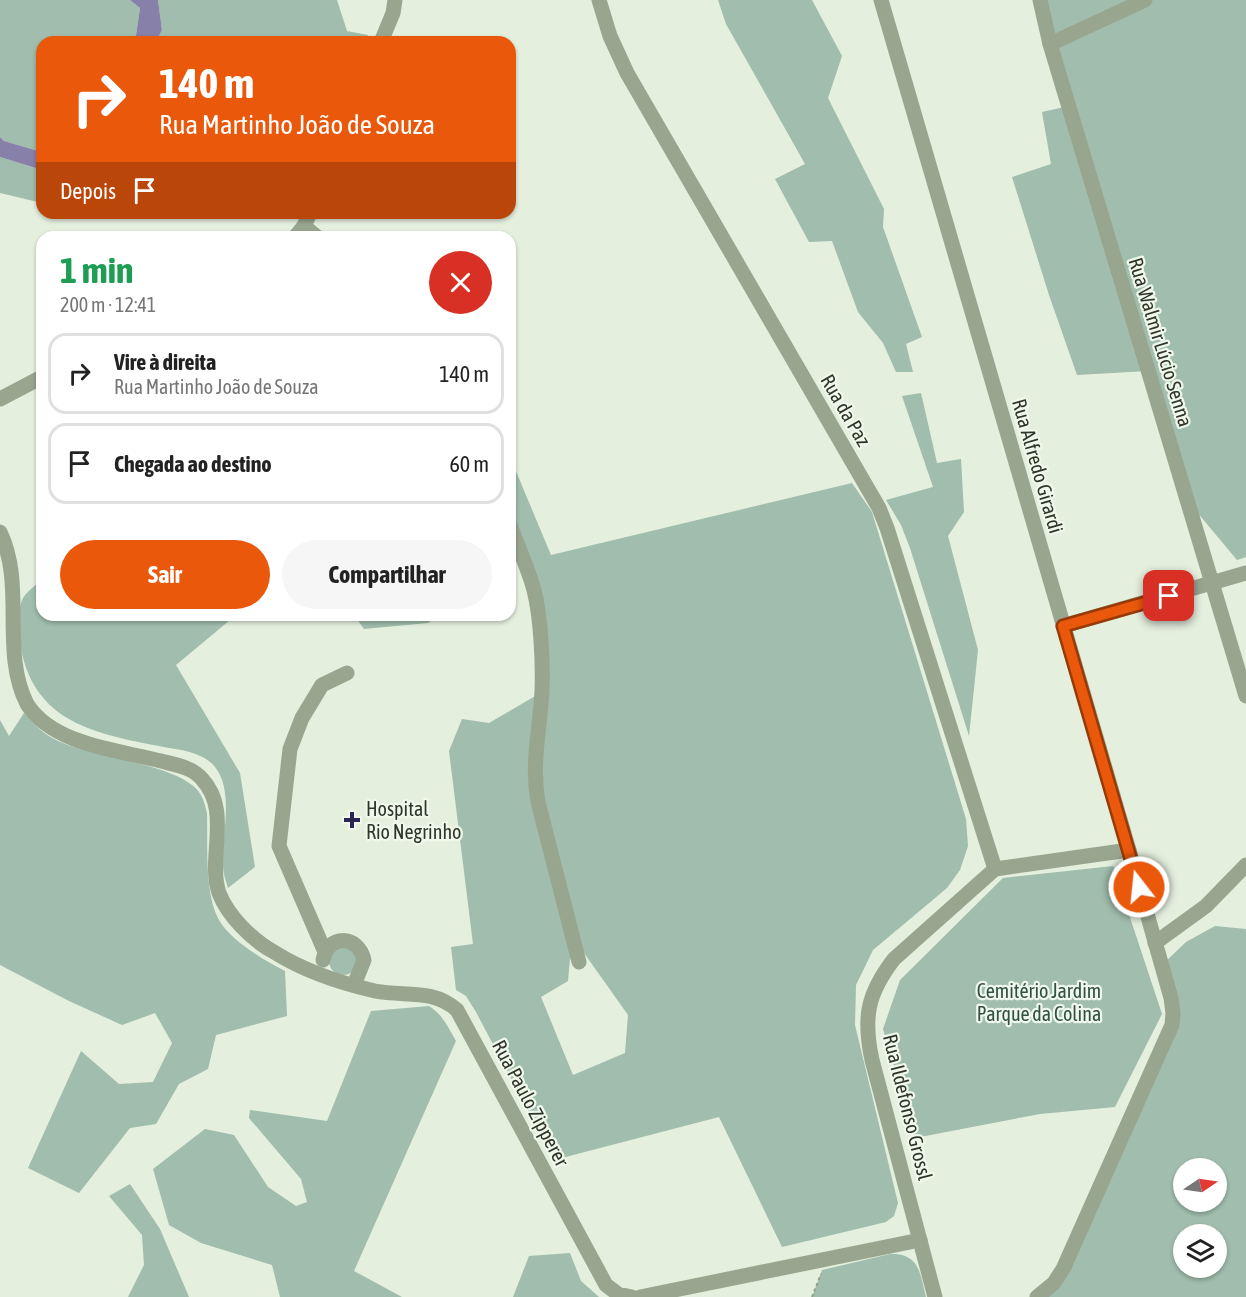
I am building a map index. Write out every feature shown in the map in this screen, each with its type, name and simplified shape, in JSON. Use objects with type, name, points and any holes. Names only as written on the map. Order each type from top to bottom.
[{"type":"street","points":[[383,36],[393,13],[395,0]]},
{"type":"street","name":"Rua da Paz","points":[[599,0],[610,36],[627,73],[883,518],[896,550],[995,868]]},
{"type":"street","name":"Rua Alfredo Girardi","points":[[881,0],[1129,850],[1171,998],[1173,1013],[1172,1025],[1063,1269],[1054,1283],[1037,1297]]},
{"type":"street","name":"Rua Walmir Lúcio Senna","points":[[1040,0],[1050,44],[1246,696]]},
{"type":"street","points":[[1050,44],[1145,0]]},
{"type":"street","points":[[0,399],[36,380]]},
{"type":"street","points":[[0,532],[8,553],[9,657],[16,682],[28,706],[42,722],[75,740],[185,767],[202,777],[214,795],[217,815],[217,881],[225,905],[250,934],[272,952],[354,985],[364,960],[359,948],[354,943],[341,940],[329,946],[325,951]]},
{"type":"street","points":[[516,540],[529,574],[538,611],[542,675],[534,767],[536,794],[579,962]]},
{"type":"street","points":[[1063,626],[1246,573]]},
{"type":"street","points":[[322,974],[325,951],[279,846],[290,749],[322,685],[347,673]]},
{"type":"street","points":[[995,868],[1129,850]]},
{"type":"street","points":[[1155,943],[1206,906],[1246,865]]},
{"type":"street","name":"Rua Ildefonso Grossl","points":[[935,1297],[870,1051],[867,1009],[881,975],[894,959],[995,868]]},
{"type":"street","name":"Rua Paulo Zipperer","points":[[354,985],[390,993],[438,997],[457,1010],[606,1285],[618,1294],[632,1297]]},
{"type":"street","points":[[640,1297],[920,1240]]},
{"type":"path","points":[[812,1297],[826,1260]]},
{"type":"green space","points":[[0,0],[130,0],[140,8],[136,36],[36,36],[36,150],[4,141],[0,137]]},
{"type":"green space","points":[[158,0],[337,0],[347,31],[368,35],[159,36],[162,30]]},
{"type":"green space","points":[[718,0],[812,0],[842,56],[828,98],[884,209],[883,227],[922,337],[906,344],[913,372],[896,372],[883,343],[858,312],[832,241],[809,242],[775,179],[805,164],[726,24]]},
{"type":"green space","points":[[1040,0],[1246,0],[1246,557],[1237,560],[1186,499],[1148,371],[1077,375],[1012,177],[1051,164],[1042,112],[1069,106]]},
{"type":"green space","points":[[0,157],[36,168],[36,202],[0,193]]},
{"type":"green space","points":[[921,393],[937,463],[961,459],[964,512],[948,536],[978,650],[969,736],[910,548],[901,525],[886,500],[933,487],[902,396]]},
{"type":"green space","points":[[516,471],[551,555],[852,483],[872,512],[966,819],[968,846],[960,870],[947,888],[873,950],[856,985],[855,1025],[898,1203],[894,1216],[886,1222],[782,1247],[719,1117],[554,1160],[476,1012],[466,996],[456,990],[451,947],[473,944],[449,751],[462,719],[489,723],[542,692],[542,667],[520,553],[516,554]],"holes":[[[572,936],[628,1015],[625,1053],[573,1075],[541,997],[568,981]]]},
{"type":"green space","points":[[36,585],[36,621],[229,621],[176,665],[240,773],[255,867],[228,888],[223,866],[226,802],[221,777],[215,767],[194,753],[98,732],[76,723],[57,711],[41,696],[29,675],[21,649],[19,613],[25,595]]},
{"type":"green space","points":[[358,621],[431,621],[428,623],[364,629]]},
{"type":"green space","points":[[24,713],[43,732],[56,740],[90,752],[172,774],[188,782],[199,792],[207,813],[209,882],[214,909],[219,920],[231,935],[258,956],[285,971],[287,1016],[216,1035],[208,1069],[179,1084],[156,1124],[130,1128],[79,1193],[28,1168],[81,1051],[119,1084],[153,1082],[172,1043],[155,1013],[122,1025],[69,1001],[0,965],[0,720],[9,736]]},
{"type":"green space","name":"Cemitério Jardim Parque da Colina","points":[[1113,866],[1162,1014],[1115,1107],[1040,1114],[915,1138],[883,1029],[900,980],[1003,878]]},
{"type":"green space","points":[[1215,926],[1246,929],[1246,1297],[1037,1297],[1046,1290],[1172,1025],[1162,965],[1186,942]]},
{"type":"green space","points":[[343,947],[353,951],[357,961],[353,971],[343,975],[333,971],[329,961],[333,951]]},
{"type":"green space","points":[[429,1006],[442,1017],[456,1041],[354,1271],[402,1297],[280,1297],[272,1265],[201,1243],[169,1225],[153,1169],[205,1129],[234,1135],[268,1187],[296,1206],[307,1202],[301,1179],[249,1118],[250,1110],[327,1121],[371,1011]]},
{"type":"green space","points":[[130,1184],[160,1229],[189,1297],[128,1297],[144,1265],[142,1235],[109,1196]]},
{"type":"green space","points":[[570,1253],[581,1281],[599,1297],[513,1297],[529,1256]]},
{"type":"green space","points":[[890,1254],[907,1257],[913,1261],[920,1273],[926,1297],[812,1297],[822,1270]]},
{"type":"shaded area","points":[[130,0],[158,0],[162,30],[159,36],[136,36],[140,8]]},
{"type":"shaded area","points":[[0,137],[4,141],[36,150],[36,168],[0,157]]},
{"type":"place","name":"Hospital Rio Negrinho","points":[[352,820]]},
{"type":"route","points":[[1139,887],[1063,626],[1169,596]]}]
